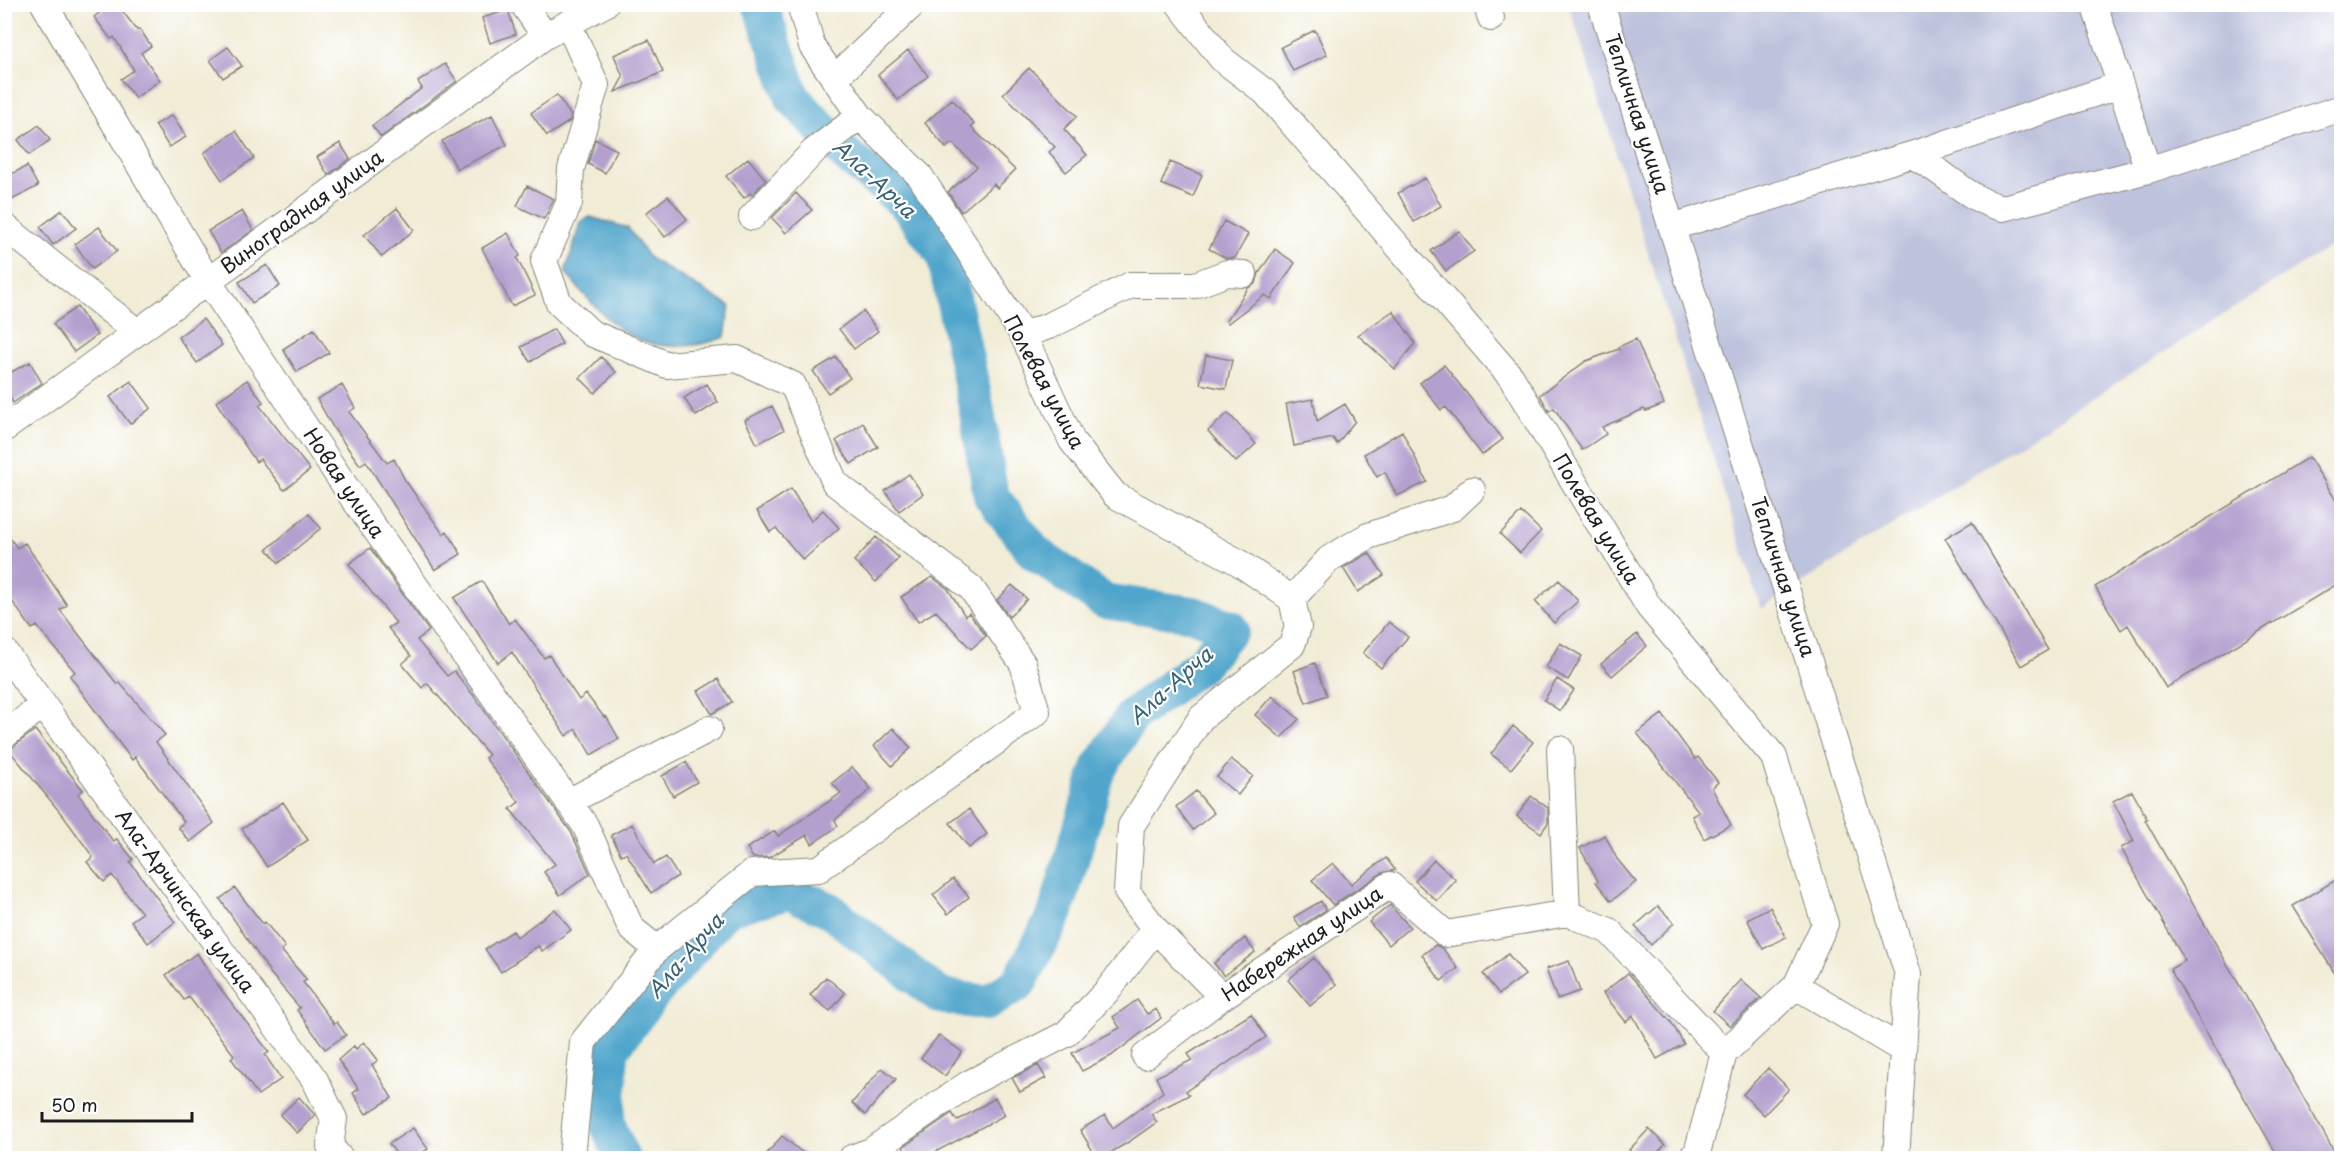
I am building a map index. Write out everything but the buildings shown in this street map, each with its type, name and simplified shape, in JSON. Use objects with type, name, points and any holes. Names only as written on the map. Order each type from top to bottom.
[{"type":"street","name":"Новая улица","points":[[44,4],[208,281],[353,498],[585,825],[631,928],[657,949]]},
{"type":"street","points":[[523,4],[545,36]]},
{"type":"street","name":"Виноградная улица","points":[[4,429],[545,36],[604,4]]},
{"type":"street","name":"Полевая улица","points":[[800,4],[812,46],[860,116],[920,176],[1023,335],[1072,441],[1114,495],[1238,562],[1292,599]]},
{"type":"street","points":[[834,79],[913,4]]},
{"type":"street","name":"Полевая улица","points":[[1179,4],[1222,59],[1265,92],[1511,377],[1649,607],[1774,757],[1825,924],[1797,986]]},
{"type":"street","name":"Тепличная улица","points":[[1601,4],[1908,974],[1896,1158]]},
{"type":"street","points":[[2094,4],[2148,170]]},
{"type":"street","points":[[568,23],[596,85],[571,169],[569,203],[544,261],[560,303],[591,333],[667,364],[737,359],[793,385],[835,483],[971,588],[1023,664],[1036,712],[819,869],[753,873],[657,949],[583,1042],[572,1158]]},
{"type":"street","points":[[1672,227],[1911,155],[2120,85]]},
{"type":"street","points":[[1911,155],[1935,166],[1971,195],[1987,204],[2003,208],[2148,170],[2342,108]]},
{"type":"street","points":[[752,217],[814,151],[834,133],[860,116]]},
{"type":"street","points":[[4,226],[137,332]]},
{"type":"street","points":[[1023,335],[1051,325],[1131,285],[1195,285],[1227,273],[1244,273]]},
{"type":"street","points":[[1222,996],[1155,928],[1126,892],[1131,826],[1201,718],[1292,645],[1298,627],[1292,599],[1329,559],[1368,536],[1453,508],[1472,490]]},
{"type":"street","name":"Ала-Арчинская улица","points":[[4,651],[315,1080],[334,1119],[328,1154]]},
{"type":"street","points":[[4,736],[43,704]]},
{"type":"street","points":[[568,802],[709,729]]},
{"type":"street","points":[[1560,749],[1567,913],[1609,931],[1724,1053]]},
{"type":"street","name":"Набережная улица","points":[[1145,1056],[1222,996],[1390,885],[1446,934],[1567,913]]},
{"type":"street","points":[[866,1156],[968,1084],[1066,1034],[1107,991],[1155,928]]},
{"type":"street","points":[[1691,1158],[1697,1153],[1724,1053],[1797,986],[1903,1050]]},
{"type":"shaded area","points":[[1569,5],[2341,5],[2341,240],[1761,609]]},
{"type":"water","points":[[590,217],[628,228],[649,258],[730,306],[725,337],[702,344],[666,346],[654,344],[631,336],[605,316],[565,272],[581,222]]},
{"type":"waterway","name":"Ала-Арча","points":[[622,1158],[607,1123],[611,1050],[653,994],[726,909],[788,892],[828,909],[940,996],[987,1003],[1019,983],[1055,914],[1099,768],[1132,716],[1202,664],[1231,628],[1193,614],[1104,601],[1035,553],[991,496],[976,406],[944,255],[906,204],[845,154],[793,98],[760,4]]}]
